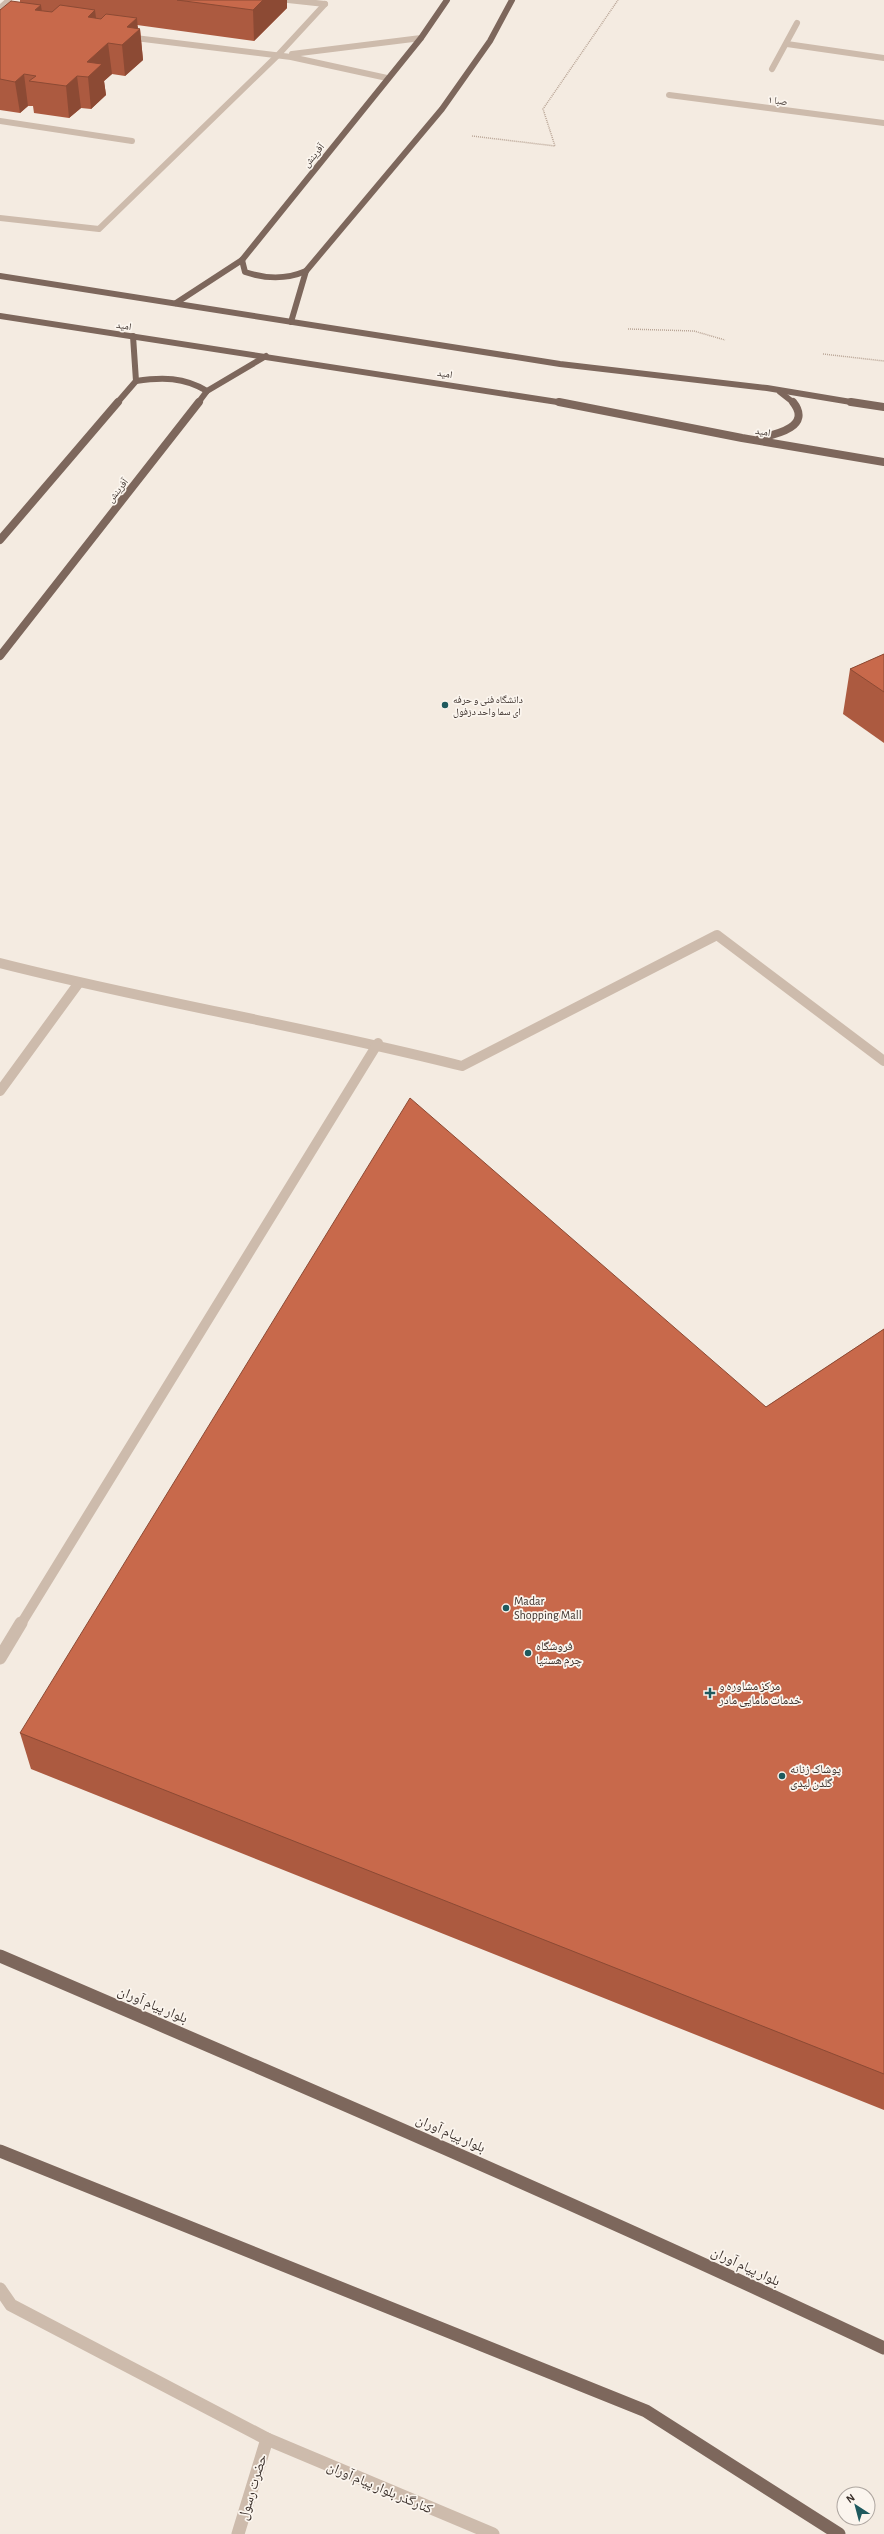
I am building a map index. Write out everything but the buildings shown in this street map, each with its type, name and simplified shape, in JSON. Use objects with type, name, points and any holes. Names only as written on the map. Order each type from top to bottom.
[{"type":"main road","name":"آفرینش","points":[[176,303],[242,260],[387,78],[421,38],[447,0]]},
{"type":"main road","points":[[291,322],[306,271],[425,130],[490,41],[512,0]]},
{"type":"main road","points":[[242,260],[245,272],[262,278],[295,276],[306,271]]},
{"type":"main road","points":[[0,276],[560,364],[767,388],[884,407]]},
{"type":"main road","name":"امید","points":[[0,316],[541,398],[742,438],[884,462]]},
{"type":"main road","points":[[0,540],[136,380],[133,336]]},
{"type":"main road","name":"آفرینش","points":[[0,656],[207,392],[266,356]]},
{"type":"main road","points":[[136,380],[169,378],[198,385],[207,392]]},
{"type":"main road","points":[[742,438],[775,436],[797,424],[800,415],[799,407],[786,396],[767,388]]},
{"type":"main road","name":"بلوار پیام آوران","points":[[0,1956],[371,2115],[700,2261],[884,2348]]},
{"type":"main road","points":[[0,2151],[646,2411],[839,2534]]},
{"type":"street","points":[[0,8],[9,0]]},
{"type":"street","points":[[0,218],[99,229],[278,56],[325,4],[288,0]]},
{"type":"street","points":[[772,69],[798,23]]},
{"type":"street","points":[[119,36],[278,56],[351,67],[387,78]]},
{"type":"street","points":[[278,56],[421,38]]},
{"type":"street","points":[[787,44],[884,58]]},
{"type":"street","name":"صبا ۱","points":[[669,95],[884,123]]},
{"type":"street","points":[[0,121],[132,141]]},
{"type":"street","points":[[0,963],[78,984],[378,1044],[462,1066],[717,935],[884,1061]]},
{"type":"street","points":[[0,1091],[78,984]]},
{"type":"street","points":[[0,1658],[378,1044]]},
{"type":"street","name":"کنارگذر بلوار پیام آوران","points":[[0,2289],[11,2305],[267,2439],[493,2534]]},
{"type":"street","name":"حضرت رسول","points":[[238,2534],[267,2439]]},
{"type":"path","points":[[425,130],[556,146],[543,109],[618,0]]},
{"type":"path","points":[[625,329],[694,331],[725,340]]},
{"type":"path","points":[[816,353],[884,361]]},
{"type":"place","name":"دانشگاه فنی و حرفه ای سما واحد دزفول","points":[[445,705]]},
{"type":"place","name":"Madar Shopping Mall","points":[[506,1608]]},
{"type":"place","name":"فروشگاه چرم هستیا","points":[[528,1653]]},
{"type":"place","name":"مرکز مشاوره و خدمات مامایی مادر","points":[[710,1693]]},
{"type":"place","name":"پوشاک‌ زنانه گلدن لیدی","points":[[782,1776]]}]
